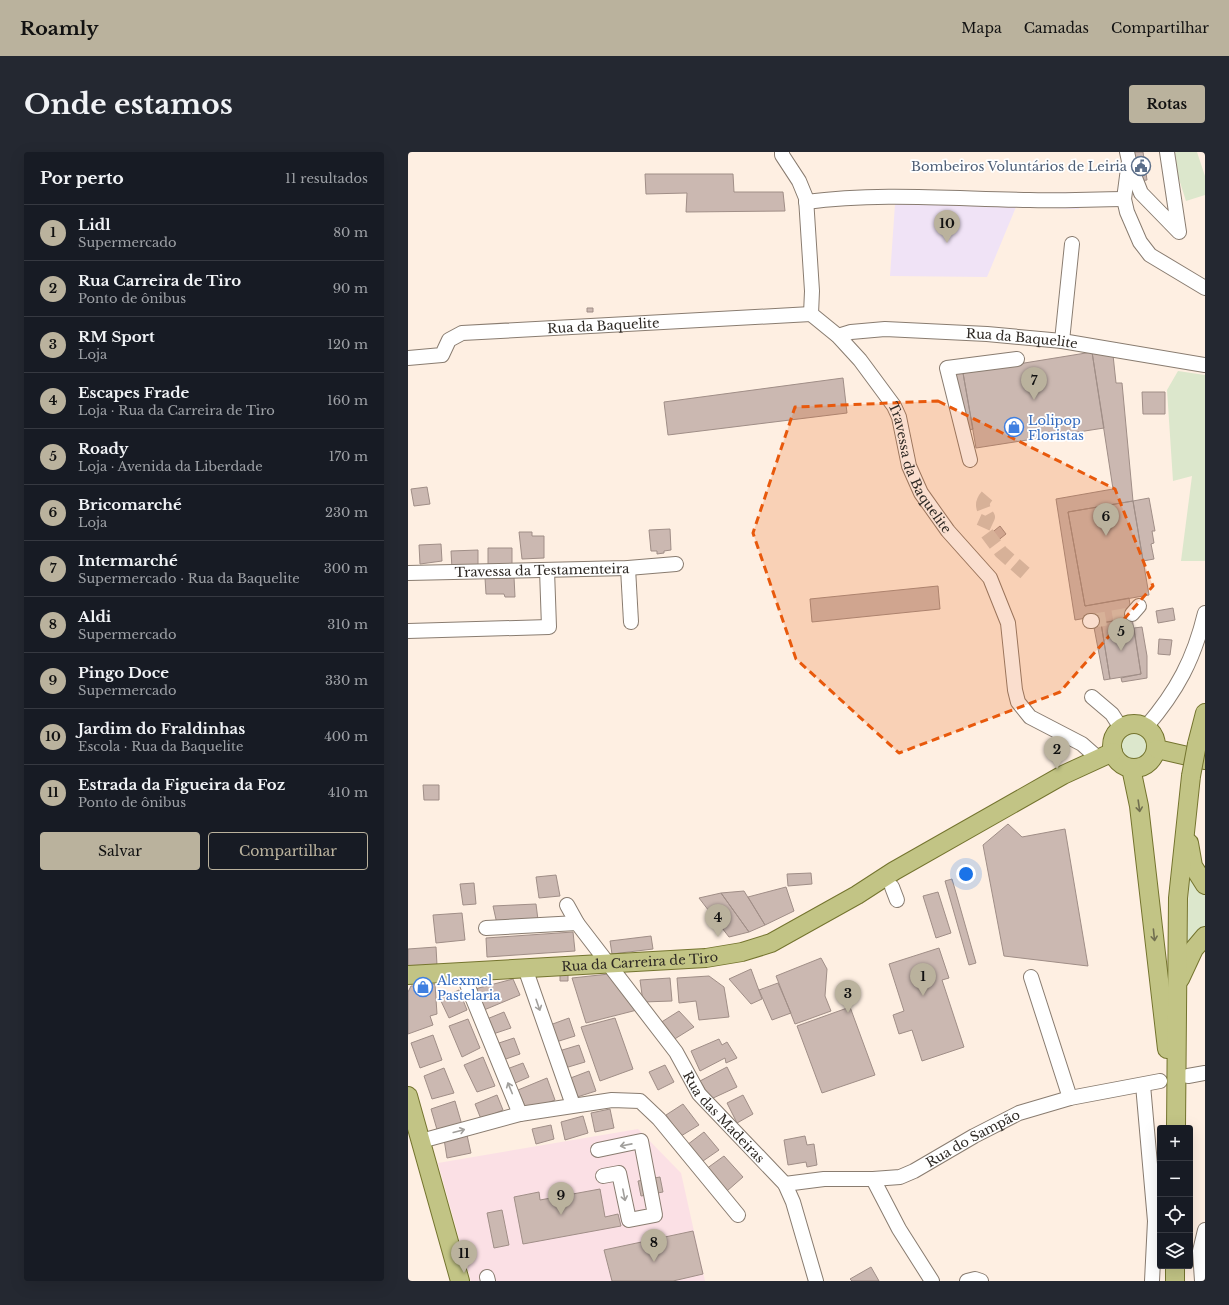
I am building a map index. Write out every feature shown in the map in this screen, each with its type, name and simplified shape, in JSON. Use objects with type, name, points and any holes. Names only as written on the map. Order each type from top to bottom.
[{"type":"main road","points":[[1176,1125],[1182,1074],[1176,987],[1178,898],[1191,776],[1201,752],[1205,713]]},
{"type":"main road","points":[[1133,724],[1146,727],[1154,734],[1157,749],[1155,755],[1148,764],[1142,767],[1131,768],[1106,755],[1112,741],[1121,728],[1133,724]]},
{"type":"main road","points":[[1157,749],[1201,752]]},
{"type":"main road","name":"Rua da Carreira de Tiro","points":[[408,975],[706,958],[742,952],[771,943],[857,896],[894,886],[940,846],[1063,775],[1106,755]]},
{"type":"main road","points":[[1131,768],[1139,806],[1166,1045],[1182,1074]]},
{"type":"main road","points":[[1185,822],[1193,866],[1205,885]]},
{"type":"main road","points":[[1176,987],[1194,949],[1205,936]]},
{"type":"main road","points":[[408,1096],[416,1136],[460,1281]]},
{"type":"main road","points":[[1175,1269],[1175,1281]]},
{"type":"street","points":[[782,152],[782,155],[799,181],[806,202],[812,291],[811,314]]},
{"type":"street","points":[[1128,156],[1141,193],[1179,232],[1167,152]]},
{"type":"street","points":[[1128,156],[1124,199],[1127,212],[1140,242],[1150,255],[1205,288]]},
{"type":"street","points":[[806,202],[829,199],[898,196],[1032,200],[1124,199]]},
{"type":"street","points":[[1062,341],[1072,244]]},
{"type":"street","name":"Travessa da Baquelite","points":[[811,314],[838,336],[860,360],[894,406],[899,417],[914,480],[924,499],[948,531],[987,574],[994,587],[1008,623],[1015,690],[1018,702],[1030,716],[1106,755]]},
{"type":"street","name":"Rua da Baquelite","points":[[408,358],[442,355],[449,340],[462,333],[811,314]]},
{"type":"street","name":"Rua da Baquelite","points":[[838,336],[851,332],[885,329],[936,331],[1062,341],[1205,365]]},
{"type":"street","points":[[970,460],[947,368],[1017,359]]},
{"type":"street","name":"Travessa da Testamenteira","points":[[408,573],[628,568],[676,564]]},
{"type":"street","points":[[628,568],[631,622]]},
{"type":"street","points":[[408,631],[549,627],[547,570]]},
{"type":"street","points":[[1146,727],[1169,699],[1183,675],[1197,644],[1205,613]]},
{"type":"street","points":[[1092,697],[1112,714],[1121,728]]},
{"type":"street","name":"Rua das Madeiras","points":[[567,905],[578,923],[608,964],[676,1052],[700,1094],[785,1184],[793,1202],[816,1281]]},
{"type":"street","points":[[486,928],[578,923]]},
{"type":"street","points":[[525,968],[573,1105]]},
{"type":"street","points":[[462,972],[520,1114]]},
{"type":"street","points":[[1031,977],[1070,1098]]},
{"type":"street","points":[[1182,1074],[1205,1073]]},
{"type":"street","name":"Rua do Sampão","points":[[785,1184],[824,1178],[873,1179],[900,1177],[914,1172],[974,1136],[1019,1113],[1070,1098],[1160,1082]]},
{"type":"street","points":[[1143,1085],[1155,1220],[1152,1281]]},
{"type":"street","points":[[416,1136],[520,1114],[573,1105],[612,1100],[640,1101],[659,1119],[738,1215]]},
{"type":"street","points":[[598,1150],[641,1141],[655,1215],[628,1220],[619,1173],[603,1176]]},
{"type":"street","points":[[873,1179],[899,1229],[932,1281]]},
{"type":"street","points":[[1202,1281],[1200,1251],[1205,1230]]},
{"type":"street","points":[[967,1281],[975,1279],[981,1281]]},
{"type":"highlighted area","points":[[938,401],[1115,489],[1153,586],[1060,692],[899,753],[796,659],[753,533],[795,407]]},
{"type":"shaded area","points":[[896,190],[996,194],[1079,192],[1079,209],[1016,207],[987,277],[890,276]]},
{"type":"shaded area","points":[[638,1129],[681,1173],[705,1281],[471,1281],[438,1163]]},
{"type":"green space","points":[[1177,152],[1197,152],[1205,176],[1205,195],[1186,201],[1171,154]]},
{"type":"green space","points":[[1178,371],[1205,375],[1205,561],[1181,561],[1192,476],[1173,481],[1167,390]]},
{"type":"green space","points":[[1132,729],[1141,732],[1149,742],[1149,751],[1147,756],[1138,761],[1128,759],[1120,747],[1124,734]]},
{"type":"green space","points":[[1189,875],[1205,893],[1205,929],[1187,946]]},
{"type":"building","name":"Bombeiros Voluntários de Leiria","points":[[1134,152],[1143,152],[1147,180],[1139,181]]},
{"type":"building","points":[[645,174],[733,174],[734,192],[783,192],[785,211],[686,212],[687,193],[646,194]]},
{"type":"building","points":[[587,308],[593,308],[593,312],[587,312]]},
{"type":"building","points":[[1092,352],[1104,428],[976,448],[963,373]]},
{"type":"building","points":[[1092,352],[1113,355],[1116,383],[1122,383],[1133,501],[1068,512],[1085,606],[1129,598],[1132,618],[1101,623],[1110,679],[1104,680],[1092,617],[1075,620],[1056,499],[1113,489]]},
{"type":"building","points":[[954,373],[963,373],[973,429],[965,431]]},
{"type":"building","points":[[843,378],[847,413],[668,435],[664,402]]},
{"type":"building","points":[[1142,392],[1165,392],[1165,414],[1143,414]]},
{"type":"building","points":[[427,487],[430,504],[414,506],[411,489]]},
{"type":"building","points":[[1149,498],[1155,531],[1152,531],[1154,543],[1151,544],[1154,559],[1143,561],[1133,501]]},
{"type":"building","points":[[1133,501],[1149,595],[1085,606],[1068,512]]},
{"type":"building","points":[[1000,526],[1006,534],[991,546],[984,539]]},
{"type":"building","points":[[670,529],[671,550],[657,554],[657,551],[651,551],[649,530]]},
{"type":"building","points":[[519,532],[532,532],[532,536],[544,536],[544,558],[522,559]]},
{"type":"building","points":[[441,544],[442,561],[420,564],[419,545]]},
{"type":"building","points":[[488,548],[512,548],[512,567],[488,567]]},
{"type":"building","points":[[478,550],[478,568],[452,569],[451,551]]},
{"type":"building","points":[[514,577],[515,597],[505,597],[504,594],[486,594],[485,578]]},
{"type":"building","points":[[938,586],[940,609],[812,622],[810,599]]},
{"type":"building","points":[[1173,608],[1175,620],[1158,623],[1156,611]]},
{"type":"building","points":[[1132,618],[1141,674],[1110,679],[1101,623]]},
{"type":"building","points":[[1142,627],[1147,656],[1147,678],[1122,682],[1121,678],[1141,674],[1134,628]]},
{"type":"building","points":[[1159,639],[1172,640],[1170,655],[1158,654]]},
{"type":"building","points":[[423,785],[439,785],[439,800],[424,800]]},
{"type":"building","points":[[1008,824],[1022,837],[1065,829],[1088,966],[1004,956],[983,845]]},
{"type":"building","points":[[811,873],[812,884],[788,886],[787,874]]},
{"type":"building","points":[[556,875],[560,896],[539,898],[536,877]]},
{"type":"building","points":[[952,879],[976,963],[969,965],[945,881]]},
{"type":"building","points":[[474,883],[476,904],[463,905],[460,884]]},
{"type":"building","points":[[786,887],[794,911],[765,925],[748,897]]},
{"type":"building","points":[[744,891],[765,925],[749,932],[721,893]]},
{"type":"building","points":[[938,892],[951,933],[936,938],[923,896]]},
{"type":"building","points":[[721,893],[749,932],[729,937],[699,898]]},
{"type":"building","points":[[536,904],[538,920],[497,924],[493,906]]},
{"type":"building","points":[[462,913],[465,940],[436,943],[433,915]]},
{"type":"building","points":[[573,932],[575,951],[487,957],[486,938]]},
{"type":"building","points":[[651,936],[653,949],[612,954],[610,941]]},
{"type":"building","points":[[436,947],[437,965],[408,967],[408,949]]},
{"type":"building","points":[[939,948],[949,978],[942,980],[964,1047],[922,1061],[912,1030],[899,1034],[893,1015],[904,1011],[889,964]]},
{"type":"building","points":[[821,958],[827,969],[825,996],[831,1011],[795,1024],[776,976]]},
{"type":"building","points":[[751,969],[762,999],[751,1004],[729,979]]},
{"type":"building","points":[[560,973],[568,974],[568,981],[560,981]]},
{"type":"building","points":[[609,974],[637,1010],[586,1023],[572,978]]},
{"type":"building","points":[[709,976],[724,987],[729,1017],[699,1020],[696,1001],[679,1003],[677,978]]},
{"type":"building","points":[[670,978],[672,1001],[643,1002],[640,980]]},
{"type":"building","points":[[513,979],[520,995],[484,1010],[475,989]]},
{"type":"building","points":[[778,983],[791,1013],[772,1020],[759,990]]},
{"type":"building","points":[[435,984],[437,1014],[430,1016],[433,1025],[408,1034],[408,992],[411,986]]},
{"type":"building","points":[[459,990],[467,1010],[449,1018],[440,999]]},
{"type":"building","points":[[850,1007],[875,1075],[822,1093],[797,1026]]},
{"type":"building","points":[[679,1011],[694,1027],[673,1040],[660,1023]]},
{"type":"building","points":[[504,1012],[511,1028],[493,1034],[487,1019]]},
{"type":"building","points":[[569,1018],[575,1036],[556,1042],[550,1025]]},
{"type":"building","points":[[615,1018],[633,1069],[600,1081],[581,1027]]},
{"type":"building","points":[[468,1019],[480,1048],[462,1057],[449,1026]]},
{"type":"building","points":[[433,1035],[442,1060],[420,1068],[411,1043]]},
{"type":"building","points":[[514,1038],[520,1054],[503,1060],[496,1044]]},
{"type":"building","points":[[719,1039],[722,1045],[727,1042],[737,1058],[726,1063],[725,1058],[700,1071],[691,1051]]},
{"type":"building","points":[[579,1045],[585,1062],[565,1068],[559,1051]]},
{"type":"building","points":[[483,1057],[495,1086],[477,1092],[464,1065]]},
{"type":"building","points":[[523,1063],[529,1077],[513,1084],[507,1069]]},
{"type":"building","points":[[665,1065],[674,1082],[658,1090],[649,1072]]},
{"type":"building","points":[[727,1067],[737,1087],[711,1099],[700,1081]]},
{"type":"building","points":[[444,1068],[454,1093],[432,1099],[424,1076]]},
{"type":"building","points":[[589,1071],[596,1091],[574,1098],[568,1079]]},
{"type":"building","points":[[547,1078],[555,1100],[527,1111],[518,1090]]},
{"type":"building","points":[[497,1095],[503,1110],[481,1119],[475,1104]]},
{"type":"building","points":[[743,1095],[753,1114],[737,1123],[727,1103]]},
{"type":"building","points":[[455,1101],[462,1125],[438,1133],[431,1109]]},
{"type":"building","points":[[683,1104],[699,1125],[681,1136],[666,1115]]},
{"type":"building","points":[[610,1109],[614,1128],[595,1132],[591,1113]]},
{"type":"building","points":[[583,1116],[588,1133],[565,1140],[561,1122]]},
{"type":"building","points":[[551,1125],[554,1139],[536,1144],[532,1129]]},
{"type":"building","points":[[704,1132],[719,1150],[703,1161],[687,1145]]},
{"type":"building","points":[[467,1135],[471,1153],[447,1158],[444,1139]]},
{"type":"building","points":[[805,1136],[807,1145],[814,1144],[817,1165],[807,1167],[806,1162],[788,1165],[784,1140]]},
{"type":"building","points":[[724,1156],[743,1177],[727,1191],[706,1169]]},
{"type":"building","points":[[660,1177],[663,1192],[641,1196],[638,1181]]},
{"type":"building","points":[[600,1189],[605,1217],[618,1214],[621,1226],[523,1244],[514,1197],[539,1192],[540,1200]]},
{"type":"building","points":[[502,1210],[509,1245],[494,1248],[487,1213]]},
{"type":"building","points":[[693,1231],[703,1274],[673,1281],[612,1281],[604,1250]]},
{"type":"building","points":[[871,1267],[879,1281],[852,1281],[850,1279]]},
{"type":"tunnel","points":[[987,496],[983,506],[988,517],[983,528],[1001,552],[1025,573]]},
{"type":"tunnel","points":[[1092,621],[1132,614]]},
{"type":"place","name":"Bombeiros Voluntários de Leiria","points":[[1141,166]]},
{"type":"place","name":"Jardim do Fraldinhas","points":[[947,243]]},
{"type":"place","name":"Intermarché","points":[[1034,400]]},
{"type":"place","name":"Lolipop Floristas","points":[[1014,427]]},
{"type":"place","name":"Bricomarché","points":[[1106,536]]},
{"type":"place","name":"Roady","points":[[1121,651]]},
{"type":"place","name":"Rua Carreira de Tiro","points":[[1057,769]]},
{"type":"place","name":"Escapes Frade","points":[[718,937]]},
{"type":"place","name":"Alexmel Pastelaria","points":[[423,987]]},
{"type":"place","name":"Lidl","points":[[923,996]]},
{"type":"place","name":"RM Sport","points":[[848,1013]]},
{"type":"place","name":"Pingo Doce","points":[[561,1215]]},
{"type":"place","name":"Aldi","points":[[654,1262]]},
{"type":"place","name":"Estrada da Figueira da Foz","points":[[464,1273]]}]
